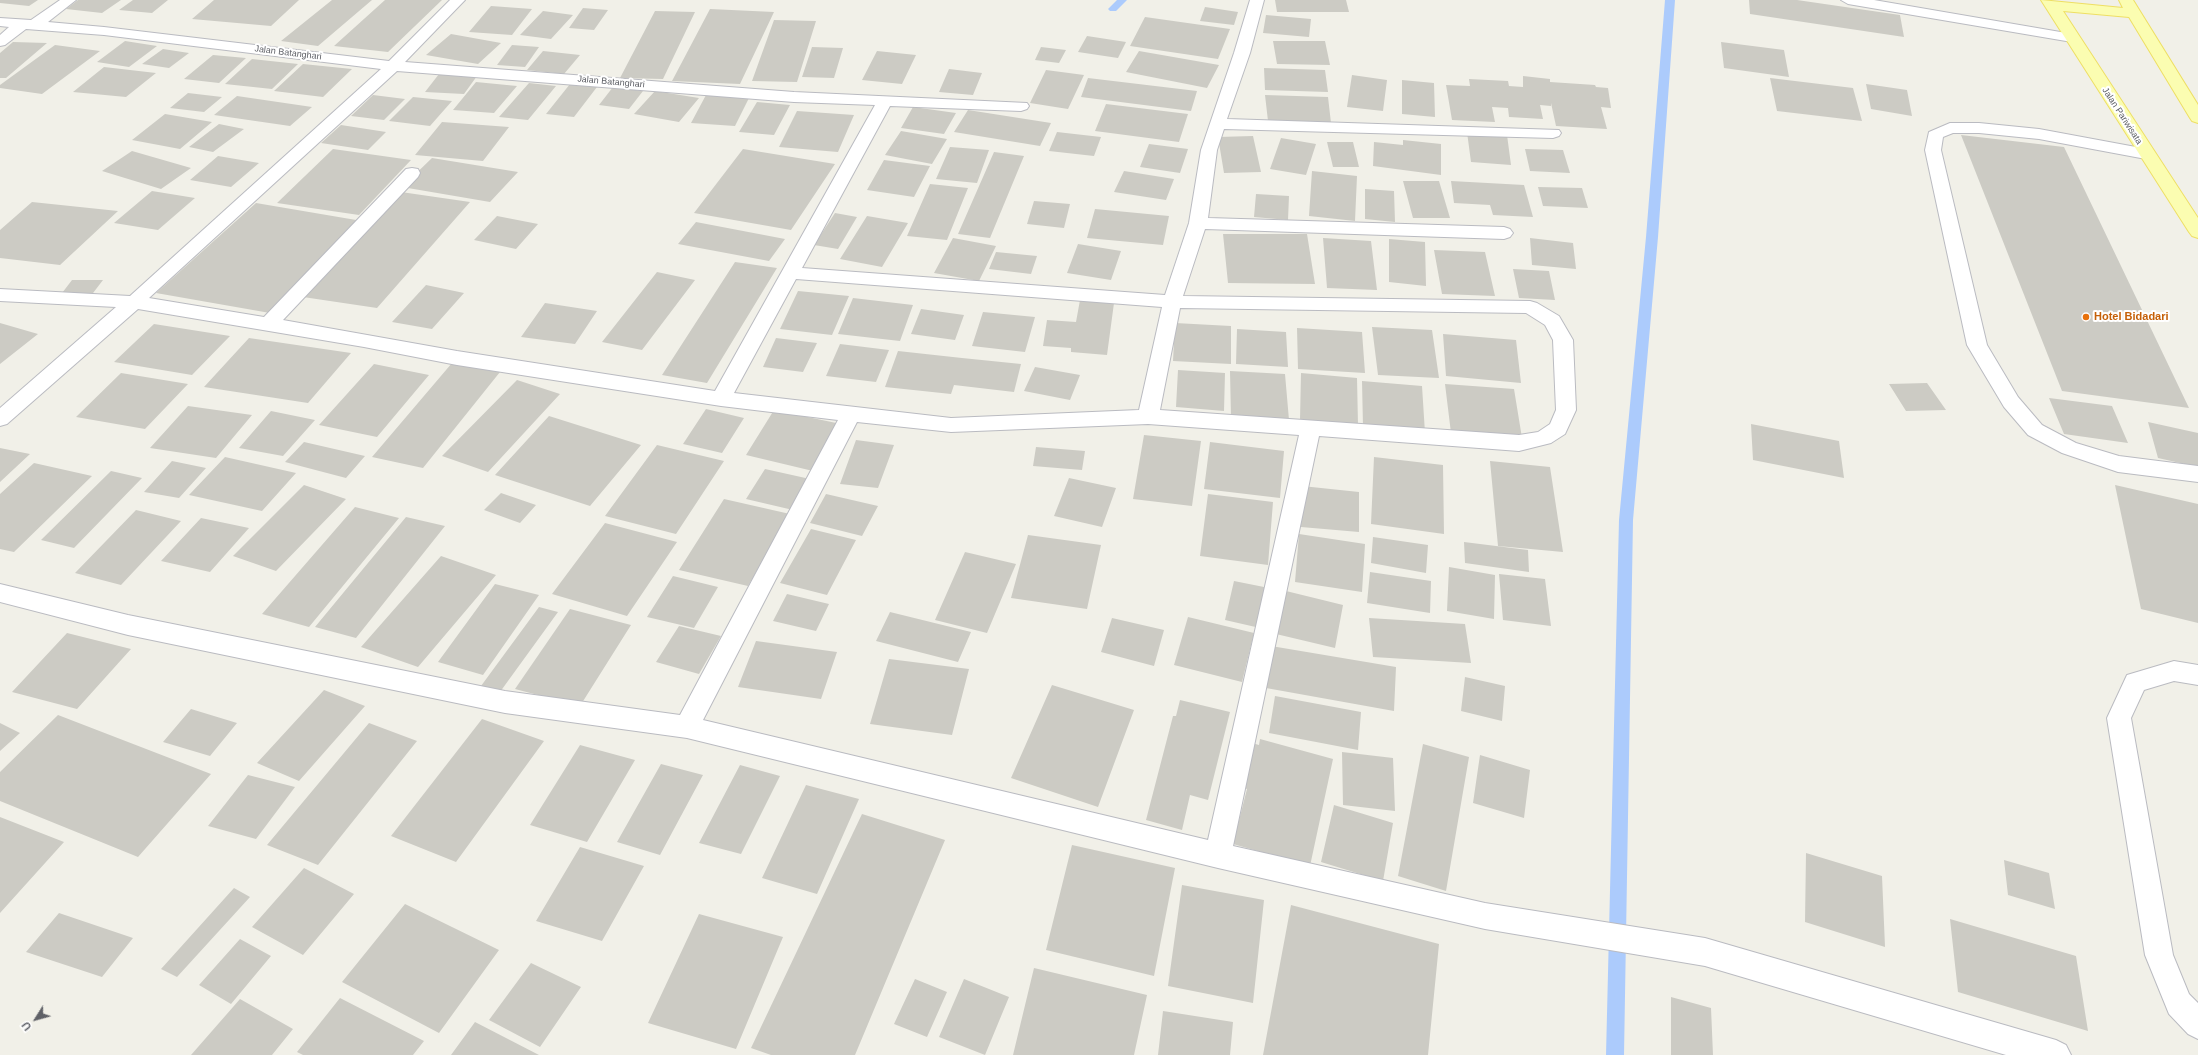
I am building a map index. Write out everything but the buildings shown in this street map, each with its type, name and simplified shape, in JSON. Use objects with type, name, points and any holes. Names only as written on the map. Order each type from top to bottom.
[{"type":"main road","points":[[2126,0],[2198,118]]},
{"type":"main road","name":"Jalan Pariwisata","points":[[2050,3],[2146,154],[2198,232]]},
{"type":"main road","points":[[2050,3],[2134,13]]},
{"type":"street","points":[[0,42],[69,0]]},
{"type":"street","points":[[0,419],[134,302],[393,66],[458,0]]},
{"type":"street","points":[[1148,417],[1172,302],[1198,223],[1209,150],[1242,53],[1257,0]]},
{"type":"street","points":[[1848,0],[2072,38]]},
{"type":"street","name":"Jalan Batanghari","points":[[0,22],[26,26],[104,31],[393,66],[502,73],[794,98],[1021,106]]},
{"type":"street","points":[[721,399],[885,102]]},
{"type":"street","points":[[1217,124],[1553,133]]},
{"type":"street","points":[[2146,154],[2039,134],[1979,128],[1950,128],[1935,135],[1933,150],[1978,345],[2011,402],[2035,430],[2069,448],[2118,464],[2198,474]]},
{"type":"street","points":[[269,323],[412,173]]},
{"type":"street","points":[[1198,223],[1504,233]]},
{"type":"street","points":[[0,295],[134,302],[269,323],[457,358],[721,399],[951,425],[1148,417],[1519,442],[1544,438],[1558,429],[1566,410],[1563,340],[1552,321],[1530,307],[1172,302],[791,273]]},
{"type":"street","points":[[687,727],[851,414]]},
{"type":"street","points":[[1218,855],[1311,428]]},
{"type":"street","points":[[0,594],[128,625],[506,702],[687,727],[1218,855],[1485,916],[1705,952],[2056,1055]]},
{"type":"street","points":[[2198,675],[2174,671],[2136,682],[2119,718],[2159,955],[2179,1004],[2198,1024]]},
{"type":"waterway","points":[[1113,9],[1122,0]]},
{"type":"waterway","points":[[1615,1055],[1626,520],[1652,237],[1670,0]]},
{"type":"place","name":"Hotel Bidadari","points":[[2086,317]]}]
